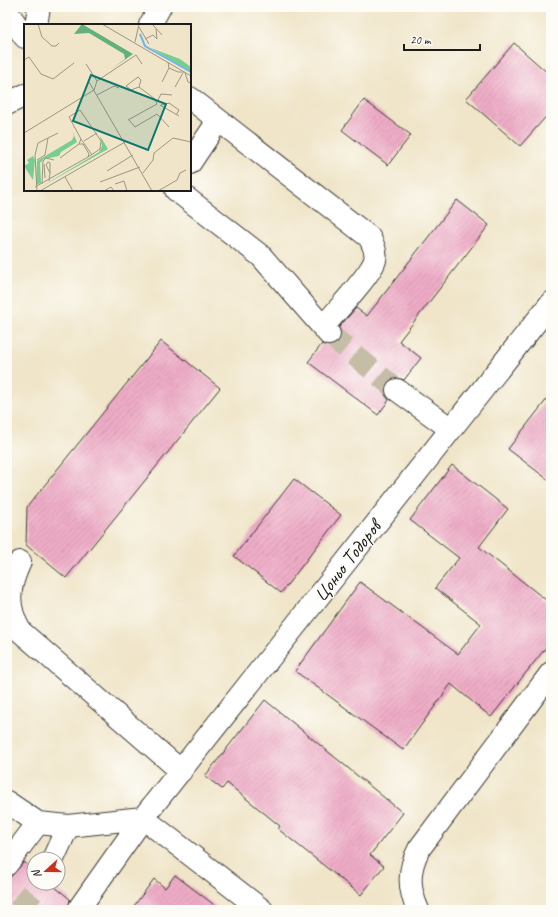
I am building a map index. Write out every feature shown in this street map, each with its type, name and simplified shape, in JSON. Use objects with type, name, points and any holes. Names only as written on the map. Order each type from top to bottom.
[{"type":"street","points":[[36,24],[39,7]]},
{"type":"street","points":[[151,24],[160,7]]},
{"type":"street","points":[[7,12],[24,36]]},
{"type":"street","points":[[177,191],[260,256],[326,331],[372,268],[375,252],[369,237],[191,99]]},
{"type":"street","points":[[191,162],[218,121]]},
{"type":"street","name":"Цоньо Тодоров","points":[[80,907],[144,818],[551,303]]},
{"type":"street","points":[[397,390],[451,429]]},
{"type":"street","points":[[20,562],[12,579],[10,598],[12,617],[20,631],[181,771]]},
{"type":"street","points":[[418,910],[412,897],[409,878],[413,860],[419,849],[551,673]]},
{"type":"street","points":[[7,802],[38,823],[68,826],[144,818],[262,910]]},
{"type":"street","points":[[7,864],[38,823]]},
{"type":"street","points":[[57,851],[68,826]]},
{"type":"building","points":[[514,43],[551,76],[551,111],[520,146],[466,99]]},
{"type":"building","points":[[364,100],[411,135],[388,165],[342,130]]},
{"type":"building","points":[[457,200],[489,225],[399,341],[421,358],[404,380],[392,378],[387,382],[385,395],[389,400],[378,415],[308,362],[322,344],[331,346],[337,343],[341,338],[339,327],[356,308],[367,316]]},
{"type":"building","points":[[161,341],[220,388],[66,578],[26,545],[27,507]]},
{"type":"building","points":[[551,394],[551,482],[508,449]]},
{"type":"building","points":[[452,465],[508,509],[479,547],[551,604],[551,641],[491,717],[451,684],[403,750],[295,671],[360,582],[458,654],[481,624],[435,588],[459,558],[410,520]]},
{"type":"building","points":[[294,479],[341,515],[281,593],[234,556]]},
{"type":"building","points":[[265,700],[403,813],[370,855],[384,866],[361,895],[278,829],[280,826],[227,783],[222,789],[205,776]]},
{"type":"building","points":[[24,862],[26,864],[26,891],[60,891],[70,899],[68,910],[7,910],[7,881]]},
{"type":"building","points":[[175,875],[221,910],[131,910],[154,879],[165,888]]},
{"type":"tunnel","points":[[329,334],[397,390]]},
{"type":"tunnel","points":[[19,910],[34,891]]}]
